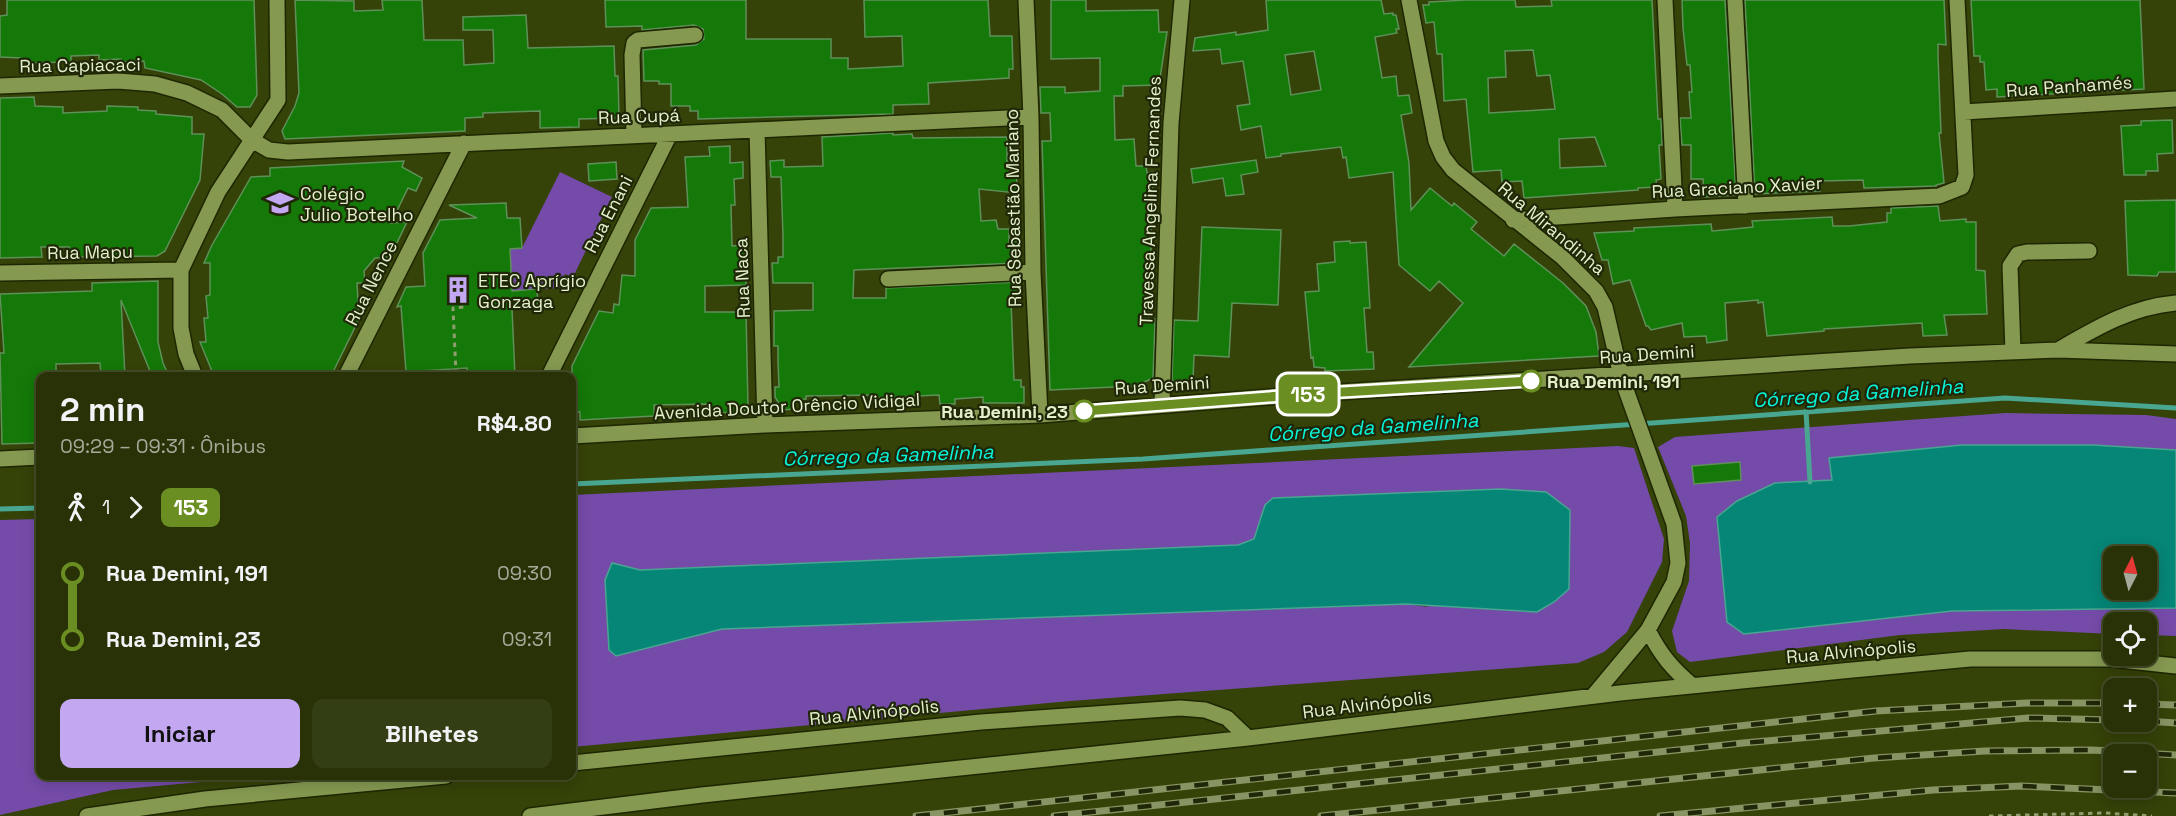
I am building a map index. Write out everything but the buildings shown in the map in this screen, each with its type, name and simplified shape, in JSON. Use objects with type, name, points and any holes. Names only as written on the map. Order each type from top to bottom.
[{"type":"street","points":[[193,372],[186,354],[181,327],[181,270],[218,192],[278,99],[277,0]]},
{"type":"street","name":"Rua Sebastião Mariano","points":[[1026,0],[1031,117],[1033,272],[1040,415]]},
{"type":"street","name":"Travessa Angelina Fernandes","points":[[1162,404],[1171,123],[1182,0]]},
{"type":"street","name":"Rua Mirandinha","points":[[1409,0],[1432,125],[1443,157],[1453,170],[1562,257],[1596,291],[1605,307],[1621,376],[1674,524],[1678,563],[1674,582],[1648,630],[1593,696]]},
{"type":"street","points":[[1665,0],[1674,209]]},
{"type":"street","points":[[1736,0],[1746,206]]},
{"type":"street","points":[[1957,0],[1963,112]]},
{"type":"street","points":[[634,135],[632,55],[634,43],[638,40],[695,35]]},
{"type":"street","name":"Rua Capiacaci","points":[[0,86],[118,81],[155,84],[187,93],[222,110],[252,140]]},
{"type":"street","name":"Rua Panhamés","points":[[1963,112],[2176,99]]},
{"type":"street","name":"Rua Graciano Xavier","points":[[1513,220],[1674,209],[1939,196],[1962,188],[1966,175],[1963,112]]},
{"type":"street","name":"Rua Cupá","points":[[252,140],[269,150],[288,152],[1031,117]]},
{"type":"street","name":"Rua Naca","points":[[757,130],[765,425]]},
{"type":"street","name":"Rua Enani","points":[[551,372],[670,134]]},
{"type":"street","name":"Rua Nence","points":[[348,372],[464,143]]},
{"type":"street","points":[[2013,352],[2010,266],[2018,254],[2089,251]]},
{"type":"street","name":"Rua Mapu","points":[[0,273],[181,270]]},
{"type":"street","points":[[888,279],[1033,272]]},
{"type":"street","name":"Rua Demini","points":[[1040,415],[1162,404],[1910,356],[2058,350],[2115,318],[2141,308],[2176,303]]},
{"type":"street","points":[[2058,350],[2176,354]]},
{"type":"street","name":"Avenida Doutor Orêncio Vidigal","points":[[576,436],[765,425],[1040,415]]},
{"type":"street","points":[[0,459],[36,457]]},
{"type":"street","points":[[1648,630],[1665,660],[1693,686]]},
{"type":"street","name":"Rua Alvinópolis","points":[[576,763],[981,722],[1180,708],[1205,710],[1227,718],[1248,738],[1593,696],[1970,659],[2111,659],[2176,666]]},
{"type":"street","points":[[530,816],[702,795],[1248,738]]},
{"type":"street","points":[[87,816],[205,799],[404,780]]},
{"type":"path","points":[[456,372],[453,308],[464,307]]},
{"type":"path","points":[[1989,816],[2105,813],[2152,816]]},
{"type":"shaded area","points":[[560,172],[612,197],[573,277],[565,274],[560,288],[512,291],[510,249],[522,248]]},
{"type":"shaded area","points":[[2005,413],[2146,415],[2176,419],[2176,450],[2093,445],[1962,445],[1829,458],[1832,480],[1810,482],[1744,634],[1952,611],[2176,608],[2176,636],[2157,635],[2157,612],[2103,612],[2103,634],[2004,629],[1900,635],[1690,662],[1677,652],[1672,631],[1689,581],[1690,543],[1686,516],[1658,447],[1675,437]]},
{"type":"shaded area","points":[[1618,446],[1634,448],[1664,539],[1662,562],[1627,632],[1604,652],[1578,663],[1070,701],[576,747],[576,495]],"holes":[[[1265,505],[1428,607],[1406,604],[722,629],[617,656],[613,564],[640,570],[1238,545],[1254,539]]]},
{"type":"shaded area","points":[[36,519],[36,780],[223,780],[113,790],[0,815],[0,520]]},
{"type":"water","points":[[1962,445],[2093,445],[2176,450],[2176,608],[1952,611],[1744,634],[1727,622],[1717,517],[1737,501],[1775,483],[1832,480],[1829,458]]},
{"type":"water","points":[[1501,489],[1546,492],[1570,510],[1569,589],[1554,602],[1537,612],[1406,604],[722,629],[616,656],[609,650],[605,580],[612,563],[640,570],[1238,545],[1254,539],[1265,505],[1273,498]]},
{"type":"waterway","name":"Córrego da Gamelinha","points":[[576,484],[1143,459],[2005,398],[2176,408]]},
{"type":"waterway","points":[[1806,411],[1810,482]]},
{"type":"waterway","name":"Córrego da Gamelinha","points":[[0,509],[36,508]]},
{"type":"railway","points":[[916,816],[1876,711],[2027,703],[2103,703]]},
{"type":"railway","points":[[2157,704],[2176,705]]},
{"type":"railway","points":[[1054,816],[1743,743],[2028,718],[2103,720]]},
{"type":"railway","points":[[2157,722],[2176,723]]},
{"type":"railway","points":[[1321,816],[1874,758],[1985,751],[2092,750],[2176,755]]},
{"type":"railway","points":[[1660,816],[1933,790],[2021,786],[2176,793]]},
{"type":"bus line","name":"153","points":[[1084,411],[1308,394],[1531,381]]},
{"type":"place","name":"Colégio Julio Botelho","points":[[280,203]]},
{"type":"place","name":"ETEC Aprígio Gonzaga","points":[[458,290]]},
{"type":"place","name":"Rua Demini, 191","points":[[1531,381]]},
{"type":"place","name":"Rua Demini, 23","points":[[1084,411]]}]
